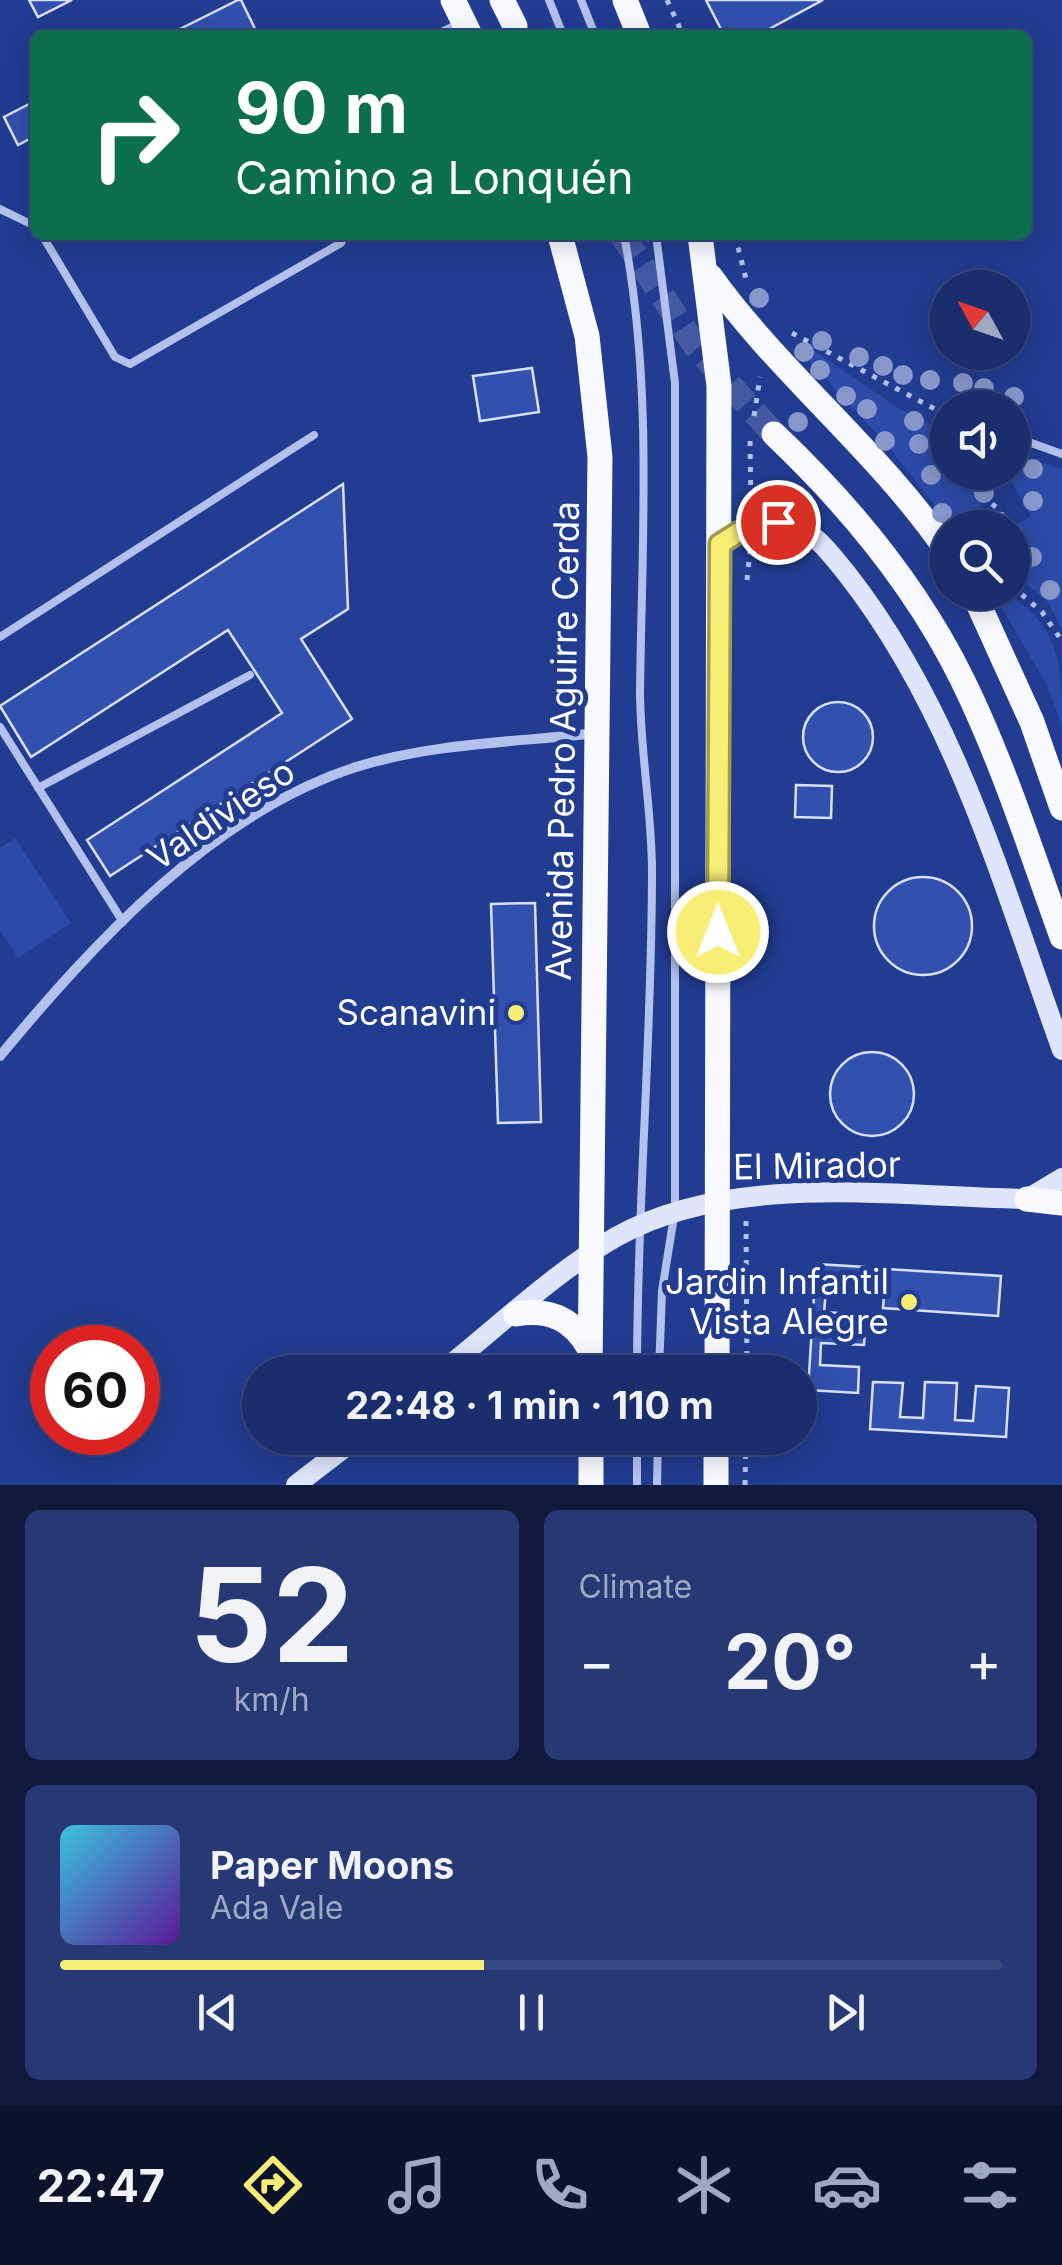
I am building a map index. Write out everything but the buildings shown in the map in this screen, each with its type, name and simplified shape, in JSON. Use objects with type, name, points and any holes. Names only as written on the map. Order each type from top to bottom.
[{"type":"main road","points":[[502,0],[515,26]]},
{"type":"main road","points":[[625,0],[637,30]]},
{"type":"main road","name":"Avenida Pedro Aguirre Cerda","points":[[561,240],[587,336],[598,416],[590,1355]]},
{"type":"main road","points":[[701,240],[719,386],[717,1355]]},
{"type":"main road","points":[[706,271],[764,347],[912,502],[930,527]]},
{"type":"main road","points":[[774,434],[874,540],[934,629],[984,727],[1062,937]]},
{"type":"main road","points":[[720,544],[766,524],[800,528],[840,566],[884,625],[924,691],[964,778],[1062,1050]]},
{"type":"main road","points":[[980,610],[1032,722],[1062,808]]},
{"type":"main road","points":[[1027,1199],[1062,1178]]},
{"type":"main road","name":"El Mirador","points":[[462,1355],[592,1253],[637,1226],[675,1210],[745,1196],[1027,1199]]},
{"type":"main road","points":[[1027,1199],[1062,1204]]},
{"type":"main road","points":[[516,1314],[558,1316],[571,1324],[587,1355]]},
{"type":"main road","points":[[296,1485],[335,1455]]},
{"type":"main road","points":[[590,1455],[591,1485]]},
{"type":"main road","points":[[716,1455],[716,1485]]},
{"type":"street","name":"Valdivieso","points":[[0,1056],[124,923],[218,842],[280,801],[330,776],[388,759],[597,733]]},
{"type":"lane","points":[[548,0],[562,30]]},
{"type":"lane","points":[[581,0],[593,30]]},
{"type":"lane","points":[[0,209],[30,224]]},
{"type":"lane","points":[[45,240],[115,357],[130,364],[343,240]]},
{"type":"lane","points":[[625,240],[640,369],[640,698],[652,873],[646,1121],[637,1226],[636,1355]]},
{"type":"lane","points":[[657,240],[675,383],[675,1210],[662,1291],[660,1355]]},
{"type":"lane","points":[[0,637],[314,436]]},
{"type":"lane","points":[[1030,442],[1062,454]]},
{"type":"lane","points":[[38,788],[250,676]]},
{"type":"lane","points":[[0,728],[124,923]]},
{"type":"lane","points":[[636,1455],[636,1485]]},
{"type":"lane","points":[[657,1485],[658,1455]]},
{"type":"path","points":[[666,0],[681,30]]},
{"type":"path","points":[[764,347],[781,328],[930,407]]},
{"type":"path","points":[[979,490],[1000,510]]},
{"type":"path","points":[[1030,602],[1062,641]]},
{"type":"path","points":[[745,1196],[747,1355]]},
{"type":"path","points":[[745,1485],[746,1455]]},
{"type":"shaded area","points":[[806,345],[897,407],[930,424],[930,490],[979,490],[980,510],[939,510],[888,446],[798,349]]},
{"type":"shaded area","points":[[1030,459],[1062,469],[1062,630],[1048,602],[1030,587],[1031,517],[1016,490],[1030,490]]},
{"type":"shaded area","points":[[1003,610],[1029,610],[1048,634],[1058,661],[1062,726],[1047,685]]},
{"type":"shaded area","points":[[15,838],[71,923],[18,958],[0,931],[0,848]]},
{"type":"tunnel","points":[[625,240],[696,347],[774,434]]},
{"type":"place","name":"Scanavini","points":[[516,1013]]},
{"type":"place","name":"Jardin Infantil Vista Alegre","points":[[909,1302]]},
{"type":"route","points":[[718,932],[720,544],[739,532],[778,522]]}]
